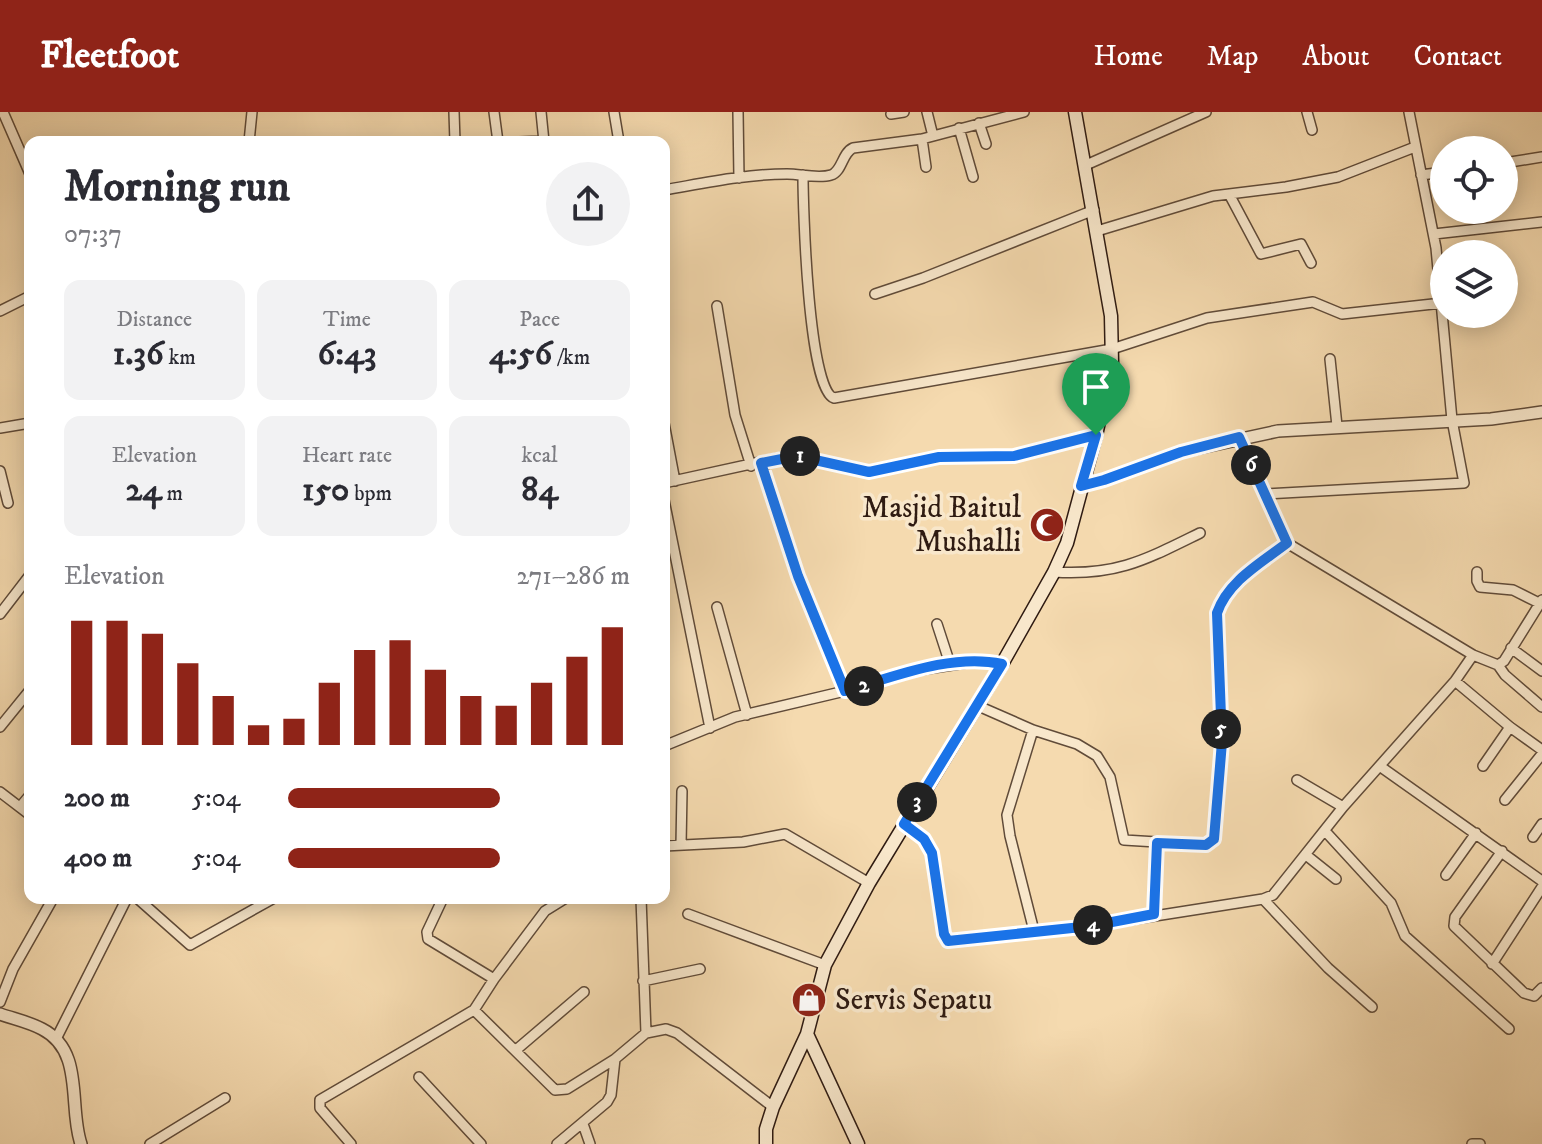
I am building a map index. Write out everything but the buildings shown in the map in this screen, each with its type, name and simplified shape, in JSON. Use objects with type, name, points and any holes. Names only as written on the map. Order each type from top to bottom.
[{"type":"main road","points":[[766,1144],[766,1129],[773,1107],[807,1034],[825,965],[869,883],[1002,664],[1067,543],[1112,363],[1111,316],[1075,112]]},
{"type":"main road","points":[[807,1034],[858,1144]]},
{"type":"street","points":[[3,112],[24,160]]},
{"type":"street","points":[[250,136],[252,112]]},
{"type":"street","points":[[454,112],[455,136]]},
{"type":"street","points":[[494,112],[497,136]]},
{"type":"street","points":[[541,112],[543,136]]},
{"type":"street","points":[[614,112],[618,136]]},
{"type":"street","points":[[738,112],[739,178]]},
{"type":"street","points":[[891,114],[904,112]]},
{"type":"street","points":[[927,112],[933,136]]},
{"type":"street","points":[[670,189],[739,178],[833,175],[846,152],[853,148],[922,139],[1024,112]]},
{"type":"street","points":[[1086,165],[1206,112]]},
{"type":"street","points":[[1307,112],[1312,130]]},
{"type":"street","points":[[1409,112],[1435,240]]},
{"type":"street","points":[[979,123],[986,144]]},
{"type":"street","points":[[959,128],[973,177]]},
{"type":"street","points":[[922,139],[926,167]]},
{"type":"street","points":[[1097,231],[1203,199],[1338,177],[1415,147]]},
{"type":"street","points":[[1518,161],[1542,157]]},
{"type":"street","points":[[1421,175],[1430,174]]},
{"type":"street","points":[[803,175],[802,229],[810,311],[821,379],[828,397],[840,398],[1112,349],[1207,318],[1313,302],[1338,314],[1430,304]]},
{"type":"street","points":[[1229,194],[1261,254],[1301,244],[1311,263]]},
{"type":"street","points":[[875,294],[1094,210]]},
{"type":"street","points":[[1434,234],[1542,222]]},
{"type":"street","points":[[0,311],[24,299]]},
{"type":"street","points":[[717,306],[735,415],[845,691]]},
{"type":"street","points":[[1264,494],[1464,483],[1452,420],[1444,328]]},
{"type":"street","points":[[1330,359],[1337,426]]},
{"type":"street","points":[[1081,486],[1181,452],[1239,437],[1337,426],[1528,416],[1542,412]]},
{"type":"street","points":[[0,428],[24,424]]},
{"type":"street","points":[[670,482],[797,456],[869,472],[939,457],[1014,456],[1096,435]]},
{"type":"street","points":[[1239,437],[1287,543],[1473,655],[1498,665],[1505,675],[1542,707]]},
{"type":"street","points":[[0,471],[8,503]]},
{"type":"street","points":[[670,530],[710,728]]},
{"type":"street","points":[[1054,572],[1086,574],[1113,570],[1146,559],[1200,533]]},
{"type":"street","points":[[976,705],[1033,730],[1077,744],[1097,756],[1110,777],[1124,840],[1211,843],[1215,834],[1222,742],[1217,613],[1222,599],[1239,579],[1287,543]]},
{"type":"street","points":[[1477,572],[1480,587],[1513,590],[1541,601],[1504,661],[1498,665]]},
{"type":"street","points":[[0,614],[24,583]]},
{"type":"street","points":[[717,607],[747,715]]},
{"type":"street","points":[[937,624],[950,664]]},
{"type":"street","points":[[1511,648],[1542,671]]},
{"type":"street","points":[[904,824],[924,839],[932,853],[944,934],[948,941],[1091,926],[1263,899],[1273,895],[1343,807],[1455,681],[1473,655]]},
{"type":"street","points":[[670,744],[724,721],[950,664],[988,661],[1002,664]]},
{"type":"street","points":[[1455,681],[1542,752],[1505,800]]},
{"type":"street","points":[[0,727],[24,697]]},
{"type":"street","points":[[1483,766],[1510,727]]},
{"type":"street","points":[[1033,730],[1007,815],[1034,931]]},
{"type":"street","points":[[1381,767],[1542,881]]},
{"type":"street","points":[[1297,780],[1343,807]]},
{"type":"street","points":[[681,845],[682,791]]},
{"type":"street","points":[[0,792],[24,810]]},
{"type":"street","points":[[20,807],[24,802]]},
{"type":"street","points":[[1533,837],[1542,824]]},
{"type":"street","points":[[1325,831],[1391,903],[1405,936],[1509,1029]]},
{"type":"street","points":[[1446,875],[1476,833]]},
{"type":"street","points":[[670,846],[743,842],[785,834],[869,883]]},
{"type":"street","points":[[1154,914],[1157,843]]},
{"type":"street","points":[[1502,851],[1453,922],[1456,930],[1527,995],[1534,996],[1542,988]]},
{"type":"street","points":[[1306,855],[1336,879]]},
{"type":"street","points":[[1492,964],[1542,887]]},
{"type":"street","points":[[1263,899],[1328,968],[1372,1007]]},
{"type":"street","points":[[0,1002],[13,969],[50,904]]},
{"type":"street","points":[[56,1039],[124,904]]},
{"type":"street","points":[[144,904],[190,945],[263,904]]},
{"type":"street","points":[[440,904],[427,932],[428,939],[494,979]]},
{"type":"street","points":[[347,1142],[320,1108],[320,1100],[474,1010],[545,911],[556,904]]},
{"type":"street","points":[[641,904],[646,1033]]},
{"type":"street","points":[[688,914],[825,965]]},
{"type":"street","points":[[643,981],[700,969]]},
{"type":"street","points":[[516,1050],[584,992]]},
{"type":"street","points":[[474,1010],[555,1090],[560,1091],[615,1059],[646,1033],[666,1029],[677,1033],[773,1107]]},
{"type":"street","points":[[0,1014],[43,1029],[65,1051],[72,1069],[73,1103],[81,1144]]},
{"type":"street","points":[[557,1144],[583,1124],[611,1095],[615,1059]]},
{"type":"street","points":[[419,1077],[481,1144]]},
{"type":"street","points":[[150,1144],[225,1098]]},
{"type":"street","points":[[583,1124],[590,1144]]},
{"type":"street","points":[[1472,1144],[1480,1144]]},
{"type":"place","name":"Masjid Baitul Mushalli","points":[[1047,525]]},
{"type":"place","name":"Servis Sepatu","points":[[809,1000]]},
{"type":"route","points":[[1096,435],[1081,486],[1181,452],[1239,437],[1287,543],[1239,579],[1222,599],[1217,613],[1222,742],[1214,839],[1206,845],[1157,843],[1154,914],[1091,926],[948,941],[944,934],[932,853],[924,839],[904,824],[1002,664],[988,661],[950,664],[845,691],[798,576],[761,463],[797,456],[869,472],[939,457],[1014,456],[1096,435]]}]
